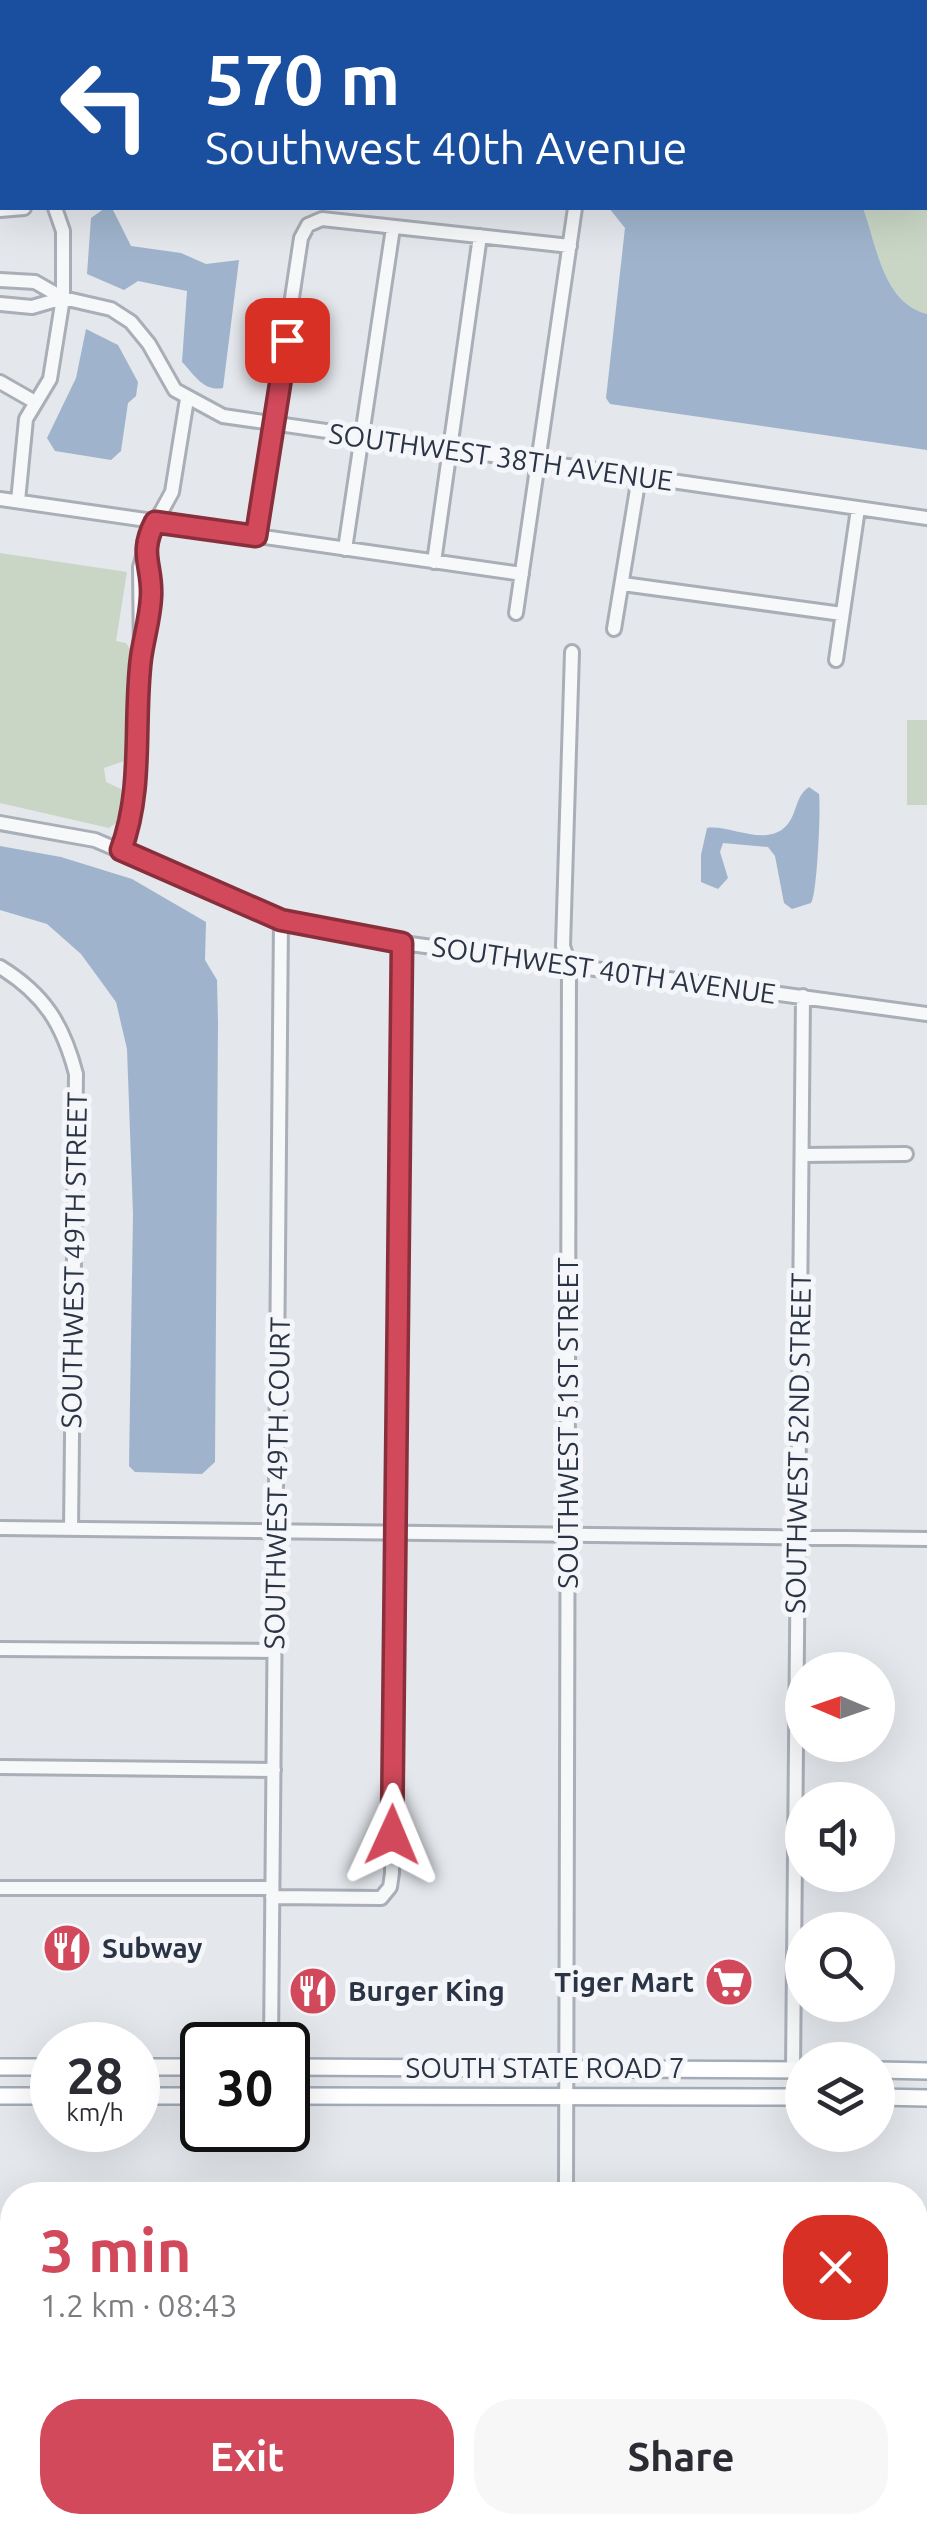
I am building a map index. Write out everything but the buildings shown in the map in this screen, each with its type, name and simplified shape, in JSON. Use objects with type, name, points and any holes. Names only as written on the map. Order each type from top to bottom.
[{"type":"main road","name":"SOUTH STATE ROAD 7","points":[[310,2066],[785,2070]]},
{"type":"main road","points":[[0,2067],[30,2067]]},
{"type":"main road","points":[[895,2070],[927,2071]]},
{"type":"main road","points":[[0,2096],[30,2096]]},
{"type":"main road","name":"SOUTH STATE ROAD 7","points":[[310,2096],[785,2097]]},
{"type":"main road","points":[[895,2098],[927,2098]]},
{"type":"street","points":[[18,501],[26,418],[50,379],[63,298],[64,230],[56,210]]},
{"type":"street","points":[[516,613],[575,210]]},
{"type":"street","points":[[256,536],[302,238],[308,225],[322,219],[570,246]]},
{"type":"street","points":[[345,549],[393,228]]},
{"type":"street","points":[[434,562],[480,236]]},
{"type":"street","points":[[0,280],[35,282],[63,298],[111,309],[131,322],[149,344],[175,390],[186,398],[172,492],[144,552],[138,616],[141,658],[134,807],[121,850]]},
{"type":"street","points":[[0,304],[32,307],[63,298]]},
{"type":"street","points":[[0,382],[35,402]]},
{"type":"street","name":"SOUTHWEST 38TH AVENUE","points":[[186,398],[223,416],[927,518]]},
{"type":"street","points":[[614,629],[639,477]]},
{"type":"street","points":[[0,499],[522,574]]},
{"type":"street","points":[[836,660],[858,509]]},
{"type":"street","points":[[623,584],[842,614]]},
{"type":"street","name":"SOUTHWEST 51ST STREET","points":[[566,2182],[570,964],[563,946],[572,652]]},
{"type":"street","name":"SOUTHWEST 40TH AVENUE","points":[[0,823],[77,836],[121,850],[281,920],[402,943],[927,1014]]},
{"type":"street","name":"SOUTHWEST 49TH COURT","points":[[271,2022],[281,920]]},
{"type":"street","points":[[0,1888],[381,1898],[390,1888],[398,1532],[402,943]]},
{"type":"street","name":"SOUTHWEST 49TH STREET","points":[[0,966],[43,998],[70,1050],[77,1102],[71,1529]]},
{"type":"street","name":"SOUTHWEST 52ND STREET","points":[[798,2042],[796,1537],[802,996]]},
{"type":"street","points":[[802,1155],[906,1154]]},
{"type":"street","points":[[0,1528],[927,1540]]},
{"type":"street","points":[[0,1649],[275,1651]]},
{"type":"street","points":[[0,1767],[274,1770]]},
{"type":"green space","points":[[864,210],[927,210],[927,314],[900,298],[878,255]]},
{"type":"green space","points":[[0,553],[127,572],[116,641],[126,643],[132,652],[126,745],[124,761],[104,768],[106,782],[121,789],[119,821],[109,828],[0,803]]},
{"type":"green space","points":[[907,720],[927,720],[927,805],[907,805]]},
{"type":"water","points":[[102,210],[113,210],[131,246],[181,253],[206,264],[239,260],[223,388],[204,385],[182,362],[187,291],[138,281],[124,290],[87,274],[91,218]]},
{"type":"water","points":[[611,210],[864,210],[891,286],[912,308],[927,314],[927,450],[610,404],[606,398],[625,228]]},
{"type":"water","points":[[86,329],[118,345],[138,382],[136,396],[128,403],[121,451],[111,460],[55,451],[47,438],[76,378]]},
{"type":"water","points":[[809,787],[819,794],[817,869],[811,903],[792,909],[784,903],[775,856],[768,847],[723,843],[720,852],[728,878],[718,889],[701,882],[707,828],[757,835],[777,833],[789,822]]},
{"type":"water","points":[[0,846],[61,857],[132,879],[206,922],[205,960],[217,980],[218,1022],[215,1462],[202,1474],[135,1472],[129,1466],[133,1214],[127,1049],[116,1002],[81,954],[47,924],[0,910]]},
{"type":"place","name":"Subway","points":[[67,1948]]},
{"type":"place","name":"Tiger Mart","points":[[729,1982]]},
{"type":"place","name":"Burger King","points":[[313,1991]]},
{"type":"route","points":[[287,340],[256,536],[155,522],[147,538],[144,552],[152,589],[150,619],[141,658],[134,807],[121,850],[281,920],[402,943],[392,1835]]}]
